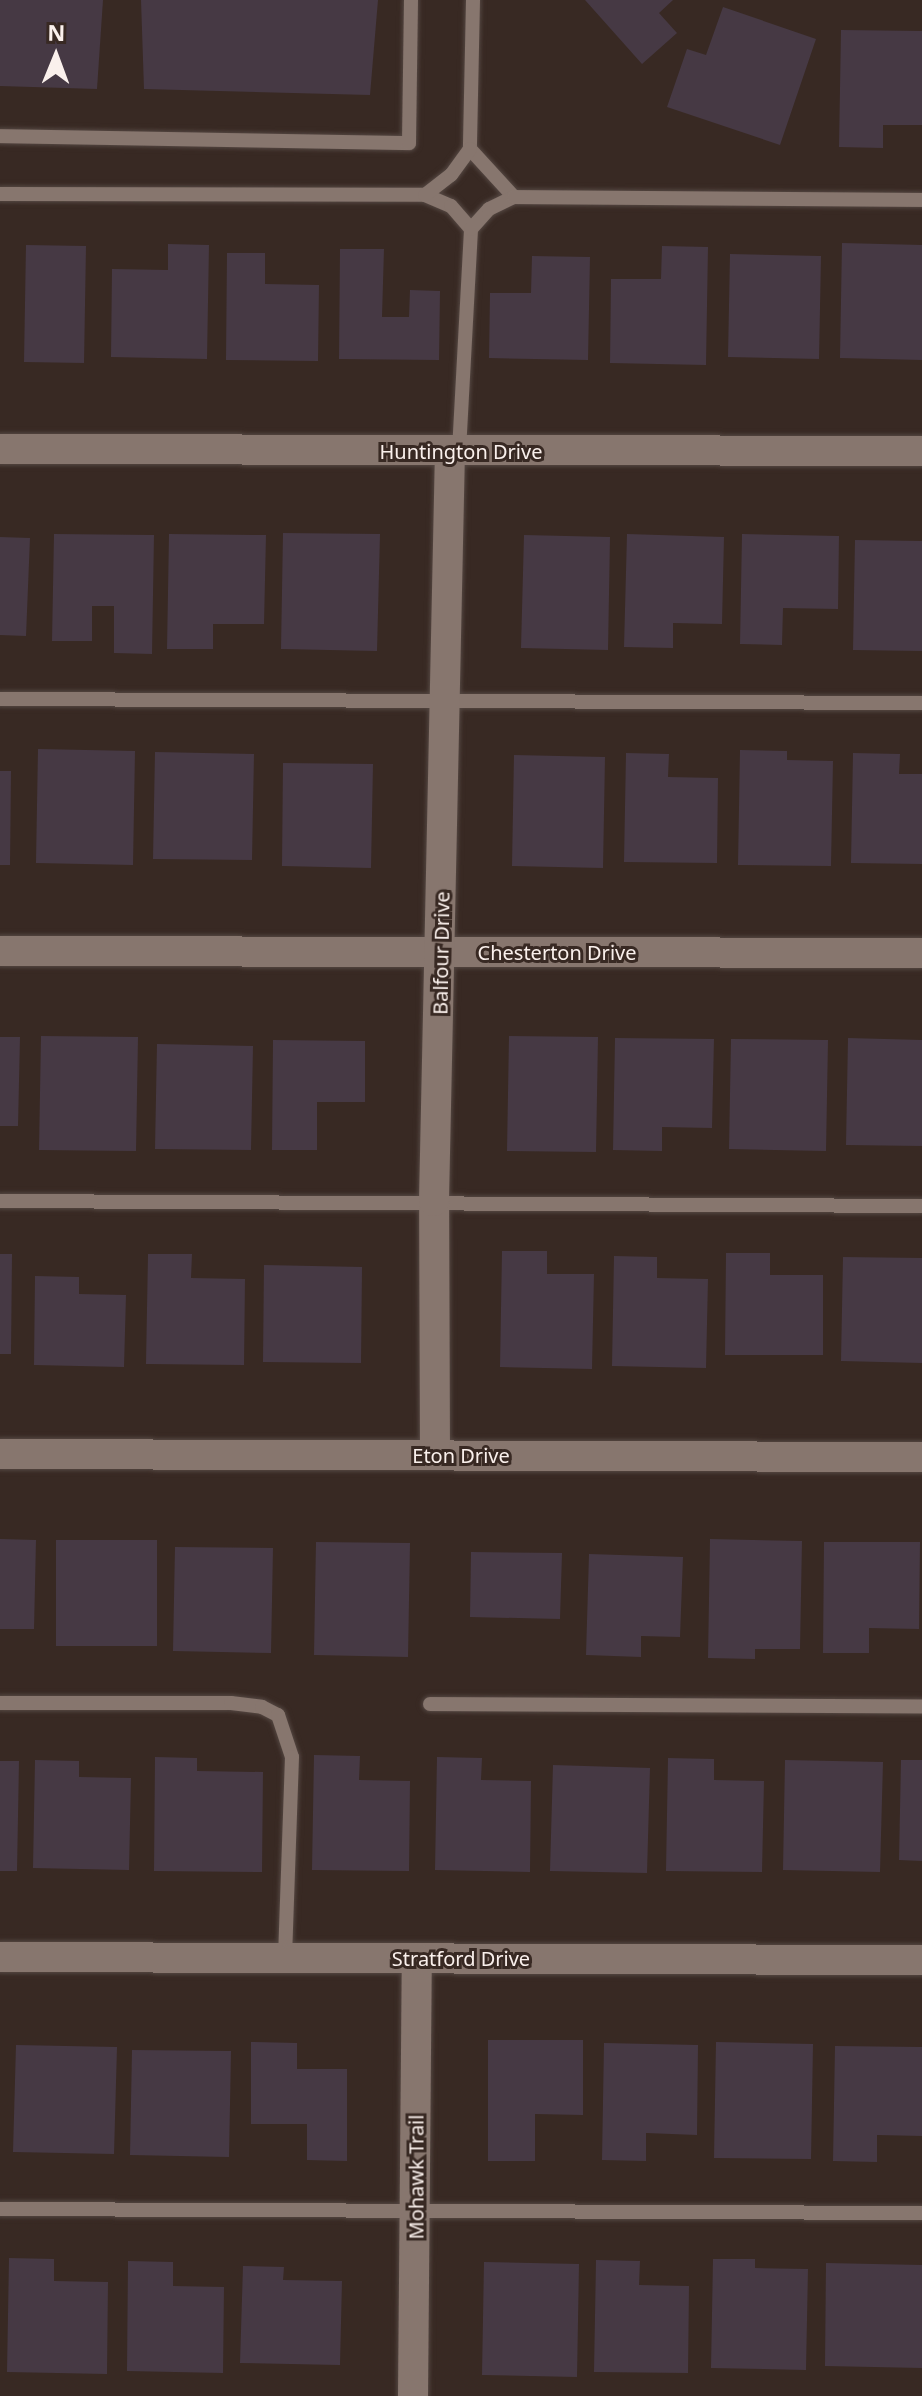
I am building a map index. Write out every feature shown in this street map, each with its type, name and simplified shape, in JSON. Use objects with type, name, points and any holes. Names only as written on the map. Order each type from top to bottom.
[{"type":"street","name":"Huntington Drive","points":[[0,449],[922,451]]},
{"type":"street","name":"Balfour Drive","points":[[435,1455],[434,1201],[454,451]]},
{"type":"street","name":"Chesterton Drive","points":[[0,951],[922,953]]},
{"type":"street","name":"Eton Drive","points":[[0,1454],[922,1457]]},
{"type":"street","name":"Stratford Drive","points":[[0,1957],[922,1960]]},
{"type":"street","name":"Mohawk Trail","points":[[413,2396],[417,1958]]},
{"type":"lane","points":[[0,136],[409,143],[411,0]]},
{"type":"lane","points":[[425,195],[451,175],[470,149],[473,0]]},
{"type":"lane","points":[[470,149],[514,197]]},
{"type":"lane","points":[[0,194],[425,195],[451,206],[471,229]]},
{"type":"lane","points":[[454,451],[471,229],[489,209],[514,197],[922,200]]},
{"type":"lane","points":[[0,699],[922,703]]},
{"type":"lane","points":[[0,1201],[922,1206]]},
{"type":"lane","points":[[0,1703],[231,1703],[262,1707],[278,1715],[286,1726],[292,1757],[285,1957]]},
{"type":"lane","points":[[430,1704],[922,1707]]},
{"type":"lane","points":[[0,2209],[922,2213]]},
{"type":"building","points":[[0,0],[103,0],[97,89],[0,86]]},
{"type":"building","points":[[141,0],[378,0],[370,95],[144,89]]},
{"type":"building","points":[[585,0],[673,0],[659,13],[677,33],[642,64]]},
{"type":"building","points":[[723,7],[816,39],[780,145],[667,107],[687,49],[706,55]]},
{"type":"building","points":[[841,30],[922,31],[922,125],[883,125],[883,148],[839,147]]},
{"type":"building","points":[[842,243],[922,245],[922,360],[840,358]]},
{"type":"building","points":[[168,244],[209,245],[207,359],[111,357],[112,269],[168,270]]},
{"type":"building","points":[[26,245],[86,246],[84,363],[24,362]]},
{"type":"building","points":[[662,246],[708,247],[706,365],[610,363],[611,279],[661,279]]},
{"type":"building","points":[[340,249],[384,249],[382,317],[409,317],[410,290],[440,291],[439,360],[339,359]]},
{"type":"building","points":[[227,253],[265,253],[265,284],[319,285],[318,361],[226,360]]},
{"type":"building","points":[[730,254],[821,256],[819,359],[728,357]]},
{"type":"building","points":[[532,256],[590,257],[588,360],[489,358],[490,293],[531,293]]},
{"type":"building","points":[[283,533],[380,534],[377,651],[281,649]]},
{"type":"building","points":[[54,534],[154,535],[152,654],[114,653],[114,606],[92,606],[92,641],[52,641]]},
{"type":"building","points":[[169,534],[266,535],[264,624],[213,624],[213,649],[167,649]]},
{"type":"building","points":[[627,534],[724,537],[722,624],[673,623],[673,648],[624,647]]},
{"type":"building","points":[[742,534],[839,536],[838,609],[783,608],[782,645],[740,644]]},
{"type":"building","points":[[524,535],[610,537],[608,650],[521,648]]},
{"type":"building","points":[[0,537],[30,538],[26,636],[0,635]]},
{"type":"building","points":[[855,540],[922,541],[922,651],[853,650]]},
{"type":"building","points":[[38,749],[135,751],[133,865],[36,863]]},
{"type":"building","points":[[740,750],[787,751],[787,760],[833,761],[831,866],[738,865]]},
{"type":"building","points":[[155,752],[254,754],[252,860],[153,859]]},
{"type":"building","points":[[626,753],[669,754],[668,777],[718,778],[717,863],[624,862]]},
{"type":"building","points":[[853,753],[900,754],[899,774],[922,774],[922,864],[851,863]]},
{"type":"building","points":[[514,755],[605,757],[603,868],[512,866]]},
{"type":"building","points":[[283,763],[373,764],[371,868],[282,866]]},
{"type":"building","points":[[0,771],[11,771],[10,865],[0,865]]},
{"type":"building","points":[[41,1036],[138,1037],[136,1151],[39,1150]]},
{"type":"building","points":[[509,1036],[598,1037],[596,1152],[507,1151]]},
{"type":"building","points":[[0,1037],[20,1037],[18,1126],[0,1126]]},
{"type":"building","points":[[615,1038],[714,1039],[712,1128],[662,1127],[662,1151],[613,1150]]},
{"type":"building","points":[[848,1038],[922,1040],[922,1146],[846,1145]]},
{"type":"building","points":[[731,1039],[828,1040],[826,1151],[729,1149]]},
{"type":"building","points":[[273,1040],[365,1041],[365,1102],[317,1102],[317,1150],[272,1150]]},
{"type":"building","points":[[157,1044],[253,1046],[251,1150],[155,1149]]},
{"type":"building","points":[[502,1251],[547,1251],[547,1274],[594,1274],[592,1369],[500,1367]]},
{"type":"building","points":[[726,1253],[770,1253],[770,1275],[823,1275],[823,1355],[725,1355]]},
{"type":"building","points":[[0,1254],[12,1254],[11,1354],[0,1354]]},
{"type":"building","points":[[148,1254],[192,1254],[191,1278],[245,1279],[244,1365],[146,1364]]},
{"type":"building","points":[[614,1256],[657,1257],[657,1278],[708,1279],[706,1368],[612,1366]]},
{"type":"building","points":[[843,1257],[922,1258],[922,1363],[841,1361]]},
{"type":"building","points":[[264,1265],[362,1267],[361,1363],[263,1362]]},
{"type":"building","points":[[35,1276],[79,1277],[79,1294],[126,1295],[124,1367],[34,1365]]},
{"type":"building","points":[[0,1539],[36,1540],[34,1629],[0,1629]]},
{"type":"building","points":[[710,1539],[802,1541],[800,1649],[755,1649],[755,1659],[708,1658]]},
{"type":"building","points":[[56,1540],[157,1540],[157,1646],[56,1646]]},
{"type":"building","points":[[316,1542],[410,1543],[408,1657],[314,1655]]},
{"type":"building","points":[[824,1542],[920,1542],[919,1629],[869,1628],[869,1653],[823,1653]]},
{"type":"building","points":[[175,1547],[273,1548],[271,1653],[173,1651]]},
{"type":"building","points":[[471,1552],[562,1553],[560,1619],[470,1617]]},
{"type":"building","points":[[589,1554],[683,1557],[680,1637],[641,1636],[641,1657],[586,1655]]},
{"type":"building","points":[[314,1755],[360,1756],[359,1780],[410,1781],[409,1871],[312,1870]]},
{"type":"building","points":[[155,1757],[197,1758],[197,1771],[263,1772],[262,1872],[154,1871]]},
{"type":"building","points":[[437,1757],[482,1758],[481,1780],[531,1781],[530,1872],[435,1870]]},
{"type":"building","points":[[668,1758],[714,1759],[714,1780],[764,1781],[762,1872],[666,1871]]},
{"type":"building","points":[[35,1760],[79,1761],[79,1777],[131,1778],[129,1870],[33,1868]]},
{"type":"building","points":[[785,1760],[883,1762],[880,1872],[783,1870]]},
{"type":"building","points":[[901,1760],[922,1760],[922,1861],[899,1860]]},
{"type":"building","points":[[0,1761],[19,1761],[17,1871],[0,1871]]},
{"type":"building","points":[[553,1765],[650,1768],[647,1873],[550,1871]]},
{"type":"building","points":[[488,2040],[583,2040],[583,2115],[535,2114],[535,2161],[488,2161]]},
{"type":"building","points":[[251,2042],[297,2043],[297,2069],[347,2069],[347,2161],[307,2160],[307,2124],[251,2124]]},
{"type":"building","points":[[716,2042],[813,2044],[811,2159],[714,2158]]},
{"type":"building","points":[[604,2043],[698,2045],[697,2135],[646,2133],[646,2161],[602,2160]]},
{"type":"building","points":[[16,2045],[117,2047],[114,2154],[13,2152]]},
{"type":"building","points":[[835,2046],[922,2047],[922,2136],[877,2135],[877,2162],[833,2161]]},
{"type":"building","points":[[132,2050],[231,2051],[229,2157],[130,2155]]},
{"type":"building","points":[[9,2258],[54,2259],[54,2281],[108,2282],[107,2374],[7,2372]]},
{"type":"building","points":[[713,2259],[755,2259],[755,2268],[808,2269],[806,2370],[711,2368]]},
{"type":"building","points":[[596,2260],[640,2261],[639,2285],[689,2286],[688,2373],[594,2372]]},
{"type":"building","points":[[128,2261],[173,2262],[173,2286],[224,2287],[223,2373],[127,2371]]},
{"type":"building","points":[[484,2262],[579,2264],[577,2377],[482,2375]]},
{"type":"building","points":[[826,2263],[922,2265],[922,2368],[825,2366]]},
{"type":"building","points":[[243,2266],[284,2267],[283,2280],[342,2281],[340,2365],[240,2363]]}]
